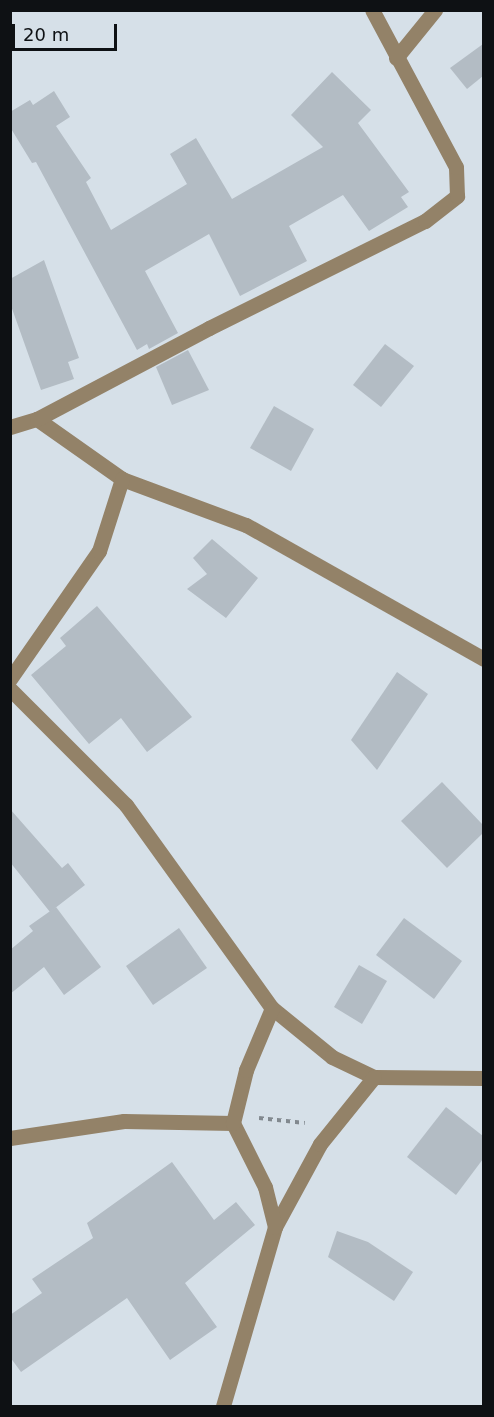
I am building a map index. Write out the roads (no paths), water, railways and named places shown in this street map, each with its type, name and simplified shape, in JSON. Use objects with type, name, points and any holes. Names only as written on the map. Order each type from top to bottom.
[{"type":"street","points":[[10,428],[37,419],[209,328],[425,221],[457,196],[456,167],[372,10]]},
{"type":"street","points":[[396,58],[435,10]]},
{"type":"street","points":[[37,419],[122,480],[246,525],[483,658]]},
{"type":"street","points":[[10,679],[99,551],[122,480]]},
{"type":"street","points":[[10,688],[126,805],[272,1008],[332,1057],[374,1077],[483,1078]]},
{"type":"street","points":[[272,1008],[246,1070],[233,1123],[265,1187],[275,1227]]},
{"type":"street","points":[[223,1407],[275,1227],[332,1127],[374,1077]]},
{"type":"street","points":[[10,1138],[124,1121],[233,1123]]}]
